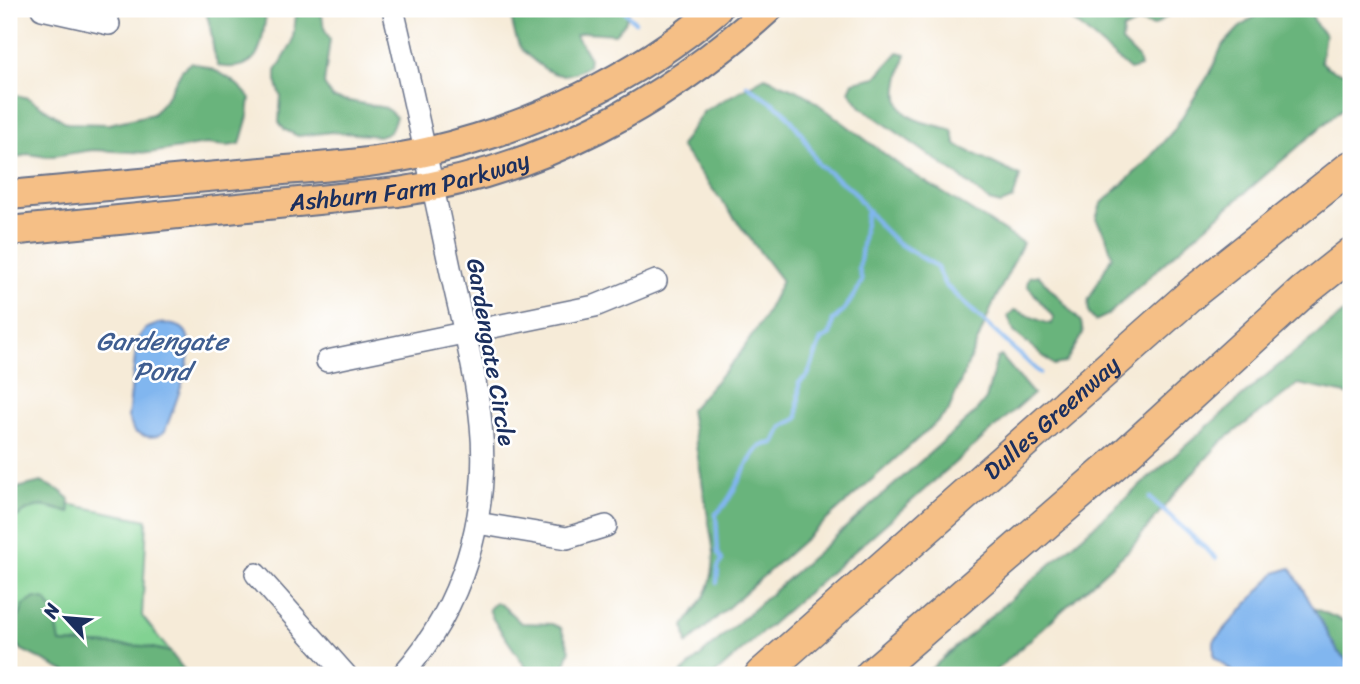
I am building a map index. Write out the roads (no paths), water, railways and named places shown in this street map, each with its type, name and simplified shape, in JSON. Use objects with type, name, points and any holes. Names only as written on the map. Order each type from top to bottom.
[{"type":"highway","points":[[1142,338],[1240,243],[1351,154]]},
{"type":"highway","name":"Dulles Greenway","points":[[761,675],[1196,290],[1351,167]]},
{"type":"highway","points":[[871,675],[1129,451],[1303,292],[1351,254]]},
{"type":"highway","points":[[884,675],[990,571]]},
{"type":"main road","name":"Ashburn Farm Parkway","points":[[9,195],[296,169],[426,152],[492,133],[575,99],[638,65],[716,9]]},
{"type":"main road","name":"Ashburn Farm Parkway","points":[[9,231],[433,187],[489,172],[553,150],[599,129],[690,74],[768,9]]},
{"type":"street","points":[[42,9],[109,24]]},
{"type":"street","name":"Gardengate Circle","points":[[393,9],[464,333],[481,423],[483,459],[477,523],[463,574],[425,646],[402,675]]},
{"type":"street","points":[[327,361],[595,306],[656,281]]},
{"type":"street","points":[[477,523],[567,538],[606,526]]},
{"type":"street","points":[[257,574],[346,675]]},
{"type":"water","name":"Gardengate Pond","points":[[161,323],[183,329],[188,337],[188,363],[165,431],[150,437],[134,432],[128,417],[137,340],[145,329]]},
{"type":"water","points":[[1291,568],[1338,652],[1351,664],[1351,675],[1237,675],[1214,657],[1214,641],[1275,573]]},
{"type":"waterway","points":[[623,9],[635,22]]},
{"type":"waterway","points":[[747,85],[784,111],[802,134],[818,164],[852,190],[878,224],[896,242],[936,266],[945,285],[1040,373]]},
{"type":"waterway","points":[[717,582],[718,567],[722,560],[718,553],[716,514],[729,499],[759,448],[774,443],[782,427],[798,418],[799,383],[808,375],[821,340],[830,335],[833,320],[845,308],[862,281],[859,269],[867,209]]},
{"type":"waterway","points":[[1150,498],[1216,558]]}]
